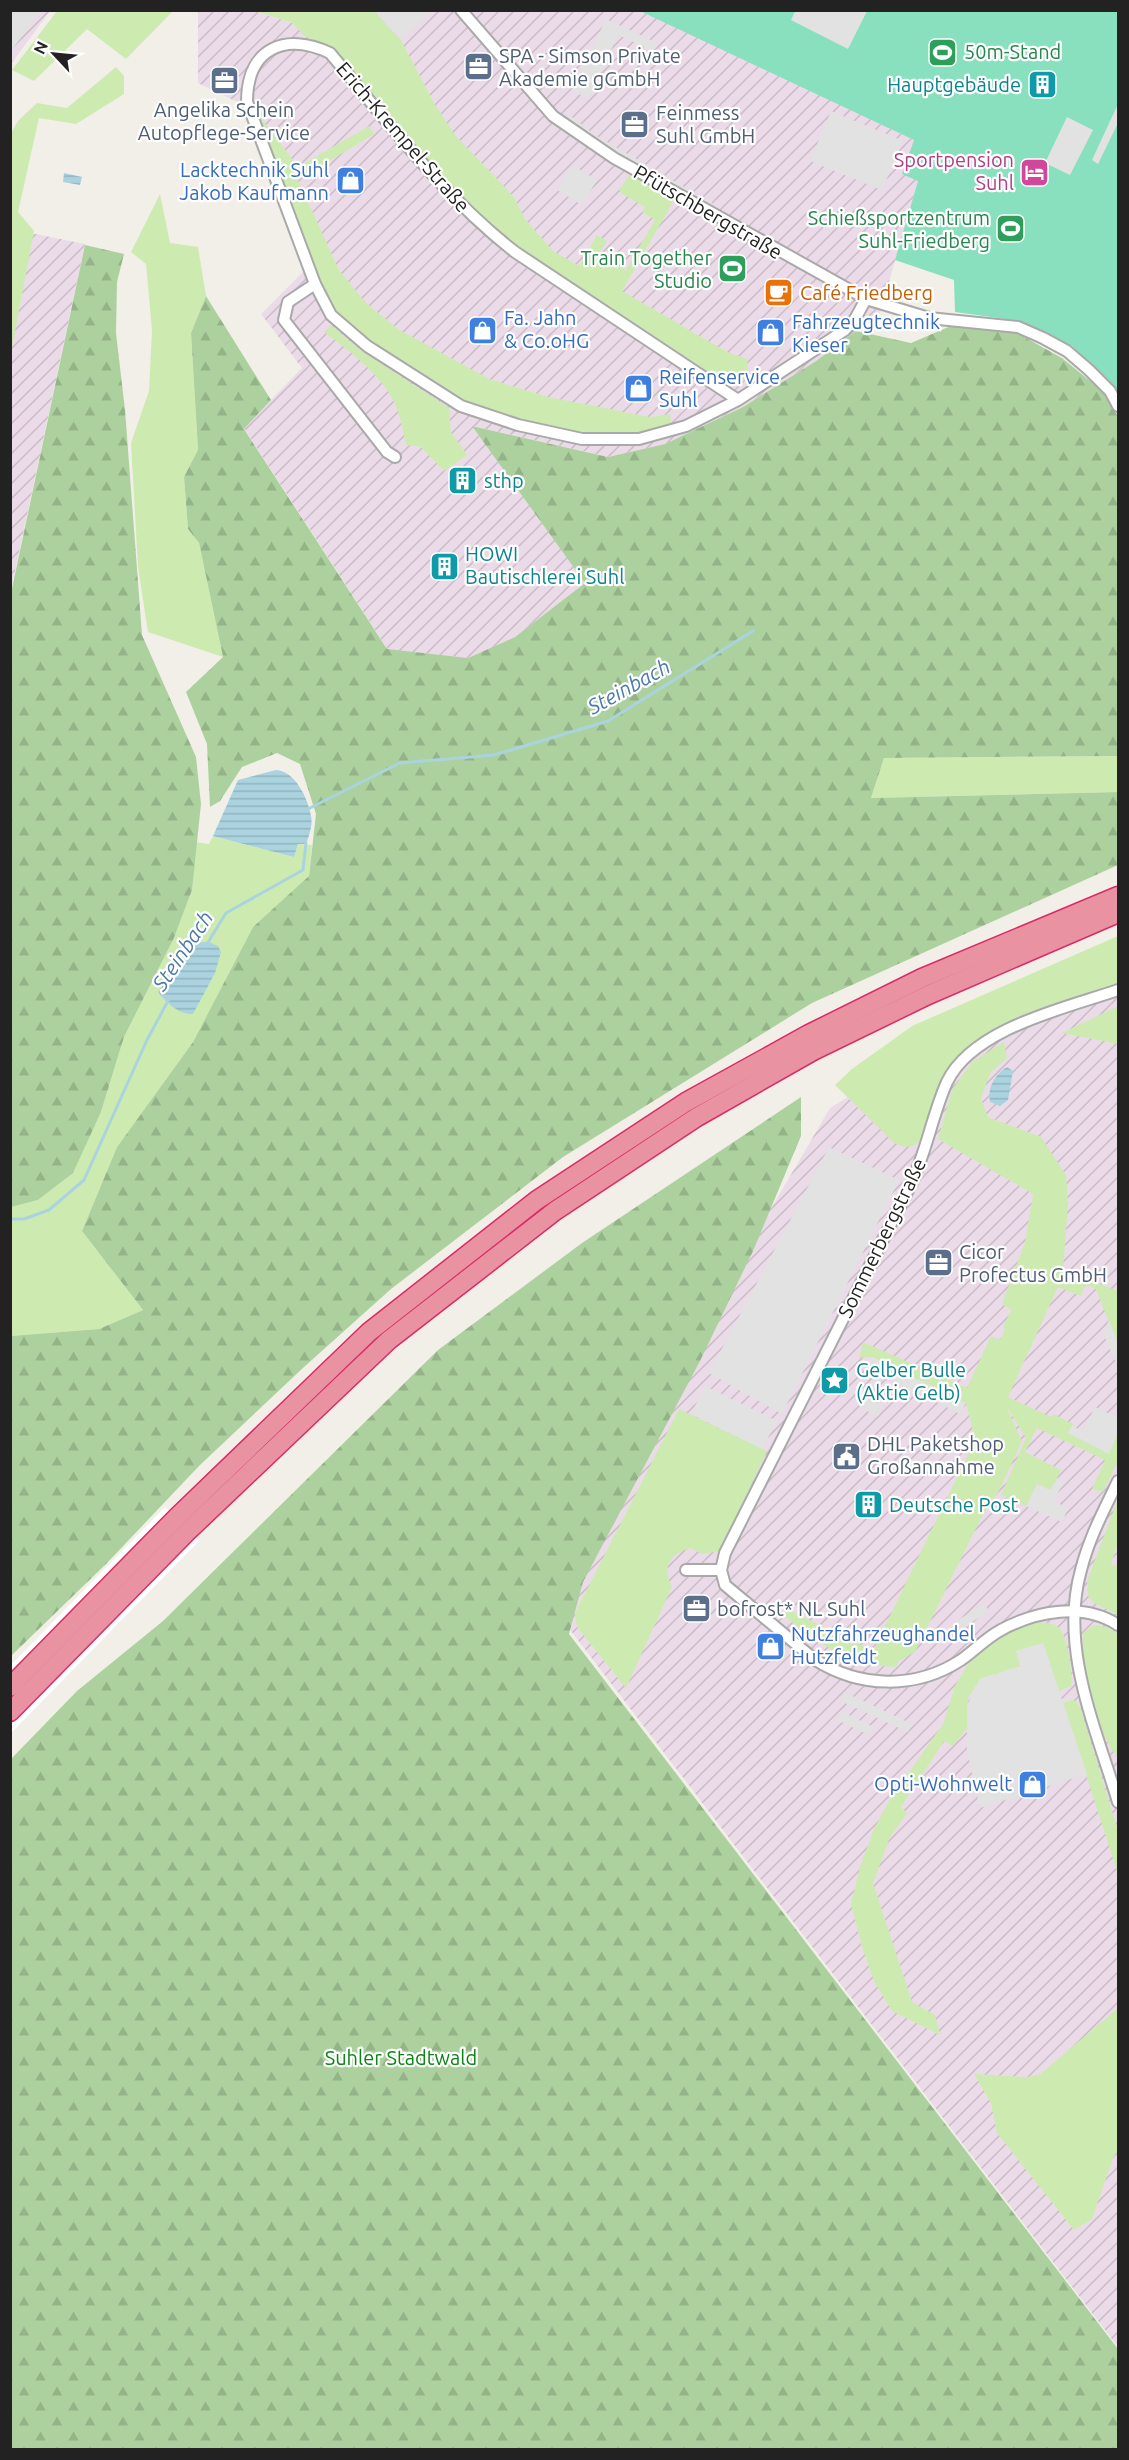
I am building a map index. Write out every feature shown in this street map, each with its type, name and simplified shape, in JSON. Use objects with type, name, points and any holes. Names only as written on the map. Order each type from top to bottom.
[{"type":"highway","points":[[10,1712],[182,1525],[369,1332],[557,1187],[686,1102],[809,1034],[922,978],[1119,896]]},
{"type":"highway","points":[[10,1687],[182,1525],[389,1340],[555,1210],[697,1117],[813,1051],[928,994],[1119,913]]},
{"type":"street","name":"Pfütschbergstraße","points":[[460,10],[542,105],[565,126],[621,162],[866,299],[901,312],[929,318],[1018,327],[1067,351],[1110,391],[1119,406]]},
{"type":"street","name":"Erich-Krempel-Straße","points":[[738,400],[514,252],[486,230],[450,195],[330,53],[314,46],[288,43],[274,47],[260,58],[250,74],[247,102],[315,284],[331,315],[367,346],[461,406],[518,425],[582,440],[639,439],[686,426],[738,400],[845,330],[855,319],[866,299]]},
{"type":"street","points":[[315,284],[288,302],[284,320],[387,452],[395,457]]},
{"type":"street","name":"Sommerbergstraße","points":[[721,1570],[725,1553],[769,1461],[912,1182],[930,1137],[940,1100],[957,1066],[970,1051],[991,1038],[1038,1018],[1119,990]]},
{"type":"street","points":[[1119,1481],[1090,1543],[1080,1571],[1074,1610],[1077,1659],[1114,1774],[1119,1802]]},
{"type":"street","points":[[686,1570],[721,1570],[725,1585],[814,1659],[830,1669],[871,1681],[893,1682],[935,1674],[961,1660],[999,1631],[1017,1622],[1042,1615],[1074,1610],[1119,1625]]},
{"type":"shaded area","points":[[321,10],[644,11],[914,140],[918,181],[880,313],[816,361],[743,407],[665,444],[608,457],[473,426],[586,583],[515,637],[468,658],[388,650],[244,428],[302,368],[261,314],[310,265],[254,110],[198,83],[198,11],[254,11],[305,27]]},
{"type":"shaded area","points":[[374,10],[432,10],[401,40],[374,11]]},
{"type":"shaded area","points":[[795,10],[867,11],[848,49],[791,20]]},
{"type":"shaded area","points":[[10,11],[41,11],[11,51]]},
{"type":"shaded area","points":[[11,11],[50,11],[11,64]]},
{"type":"shaded area","points":[[606,19],[657,43],[653,51],[618,35],[589,98],[571,91]]},
{"type":"shaded area","points":[[510,54],[541,87],[537,91],[506,58]]},
{"type":"shaded area","points":[[1118,104],[1118,123],[1098,164],[1092,160]]},
{"type":"shaded area","points":[[831,111],[903,141],[882,190],[810,161]]},
{"type":"shaded area","points":[[568,114],[595,135],[715,205],[713,209],[587,135],[565,117]]},
{"type":"shaded area","points":[[1067,117],[1093,130],[1070,175],[1045,163]]},
{"type":"shaded area","points":[[572,165],[597,180],[582,205],[557,190]]},
{"type":"shaded area","points":[[11,229],[85,244],[11,590]]},
{"type":"shaded area","points":[[1118,952],[1118,2347],[558,1614],[683,1359],[830,1108],[953,1033]]},
{"type":"shaded area","points":[[829,1147],[899,1180],[782,1414],[709,1373]]},
{"type":"shaded area","points":[[1109,1320],[1118,1343],[1118,1367],[1103,1333]]},
{"type":"shaded area","points":[[873,1357],[966,1403],[960,1414],[868,1368]]},
{"type":"shaded area","points":[[705,1386],[777,1421],[762,1449],[691,1414]]},
{"type":"shaded area","points":[[866,1398],[883,1406],[878,1416],[860,1408]]},
{"type":"shaded area","points":[[1095,1407],[1116,1417],[1118,1412],[1118,1433],[1109,1454],[1068,1433],[1072,1426],[1083,1431]]},
{"type":"shaded area","points":[[1057,1478],[1064,1481],[1054,1501],[1068,1508],[1062,1522],[1026,1506],[1037,1484],[1051,1490]]},
{"type":"shaded area","points":[[984,1604],[989,1611],[955,1633],[950,1625]]},
{"type":"shaded area","points":[[1043,1643],[1087,1774],[980,1808],[967,1751],[967,1705],[980,1679],[1020,1666],[1016,1651]]},
{"type":"shaded area","points":[[844,1692],[912,1724],[908,1732],[845,1703],[841,1697]]},
{"type":"shaded area","points":[[841,1711],[873,1727],[869,1735],[837,1720]]},
{"type":"green space","points":[[57,11],[173,11],[126,59],[87,29],[34,81],[12,70]]},
{"type":"green space","points":[[254,11],[374,11],[401,40],[434,103],[455,135],[514,197],[525,219],[553,251],[579,266],[597,235],[607,241],[598,255],[626,270],[655,220],[642,212],[645,207],[619,190],[628,177],[632,175],[674,200],[622,291],[727,352],[747,359],[749,379],[736,383],[717,377],[570,284],[514,244],[449,185],[351,67],[328,45],[304,36],[293,23]]},
{"type":"green space","name":"Schießsportzentrum Suhl-Friedberg","points":[[640,11],[1118,11],[1118,395],[1072,346],[1019,321],[955,312],[954,280],[895,260],[918,181],[902,174],[914,140]]},
{"type":"green space","points":[[116,67],[124,76],[124,94],[76,124],[39,118],[18,212],[34,231],[11,353],[11,133],[18,121],[37,103],[67,108]]},
{"type":"green space","points":[[258,114],[298,167],[369,126],[374,134],[298,180],[339,270],[366,303],[398,329],[489,379],[548,397],[650,417],[670,414],[671,423],[628,437],[583,434],[486,411],[461,401],[359,337],[334,311],[316,277]]},
{"type":"green space","points":[[160,194],[170,243],[198,247],[206,296],[191,333],[198,451],[184,477],[188,529],[199,543],[223,657],[148,632],[138,567],[131,443],[149,391],[152,330],[146,264],[131,252]]},
{"type":"green space","points":[[85,245],[124,254],[117,282],[116,333],[125,410],[142,635],[196,757],[201,804],[192,890],[174,938],[124,1037],[101,1112],[73,1173],[38,1200],[11,1207],[11,593]]},
{"type":"green space","points":[[206,296],[271,400],[244,429],[387,649],[468,658],[515,637],[585,583],[472,426],[608,457],[665,444],[743,407],[816,361],[856,331],[911,343],[953,325],[1017,333],[1062,358],[1106,394],[1118,417],[1118,756],[884,758],[871,798],[1118,792],[1118,865],[812,1003],[563,1157],[391,1289],[304,1367],[200,1465],[107,1563],[11,1656],[11,1336],[99,1329],[143,1310],[82,1231],[117,1147],[193,1042],[253,927],[309,876],[316,814],[300,764],[277,753],[242,767],[220,801],[210,807],[207,744],[186,692],[223,657],[199,543],[188,529],[184,477],[198,450],[191,333]]},
{"type":"green space","points":[[331,325],[360,350],[449,408],[451,432],[467,455],[444,471],[421,447],[406,445],[392,398],[366,366],[324,332]]},
{"type":"green space","points":[[1118,756],[1118,792],[871,798],[884,758]]},
{"type":"green space","points":[[213,836],[294,857],[298,844],[312,845],[309,877],[253,927],[193,1042],[117,1147],[82,1231],[143,1310],[99,1329],[11,1336],[10,1207],[38,1200],[73,1172],[101,1112],[124,1037],[174,938],[192,890],[196,842],[209,844]]},
{"type":"green space","points":[[1118,936],[1118,985],[1028,1015],[985,1036],[967,1049],[951,1065],[945,1076],[930,1121],[917,1144],[906,1147],[893,1142],[835,1085],[852,1069],[912,1026]]},
{"type":"green space","points":[[1118,1006],[1118,1044],[1062,1033]]},
{"type":"green space","points":[[1004,1042],[1007,1058],[990,1073],[981,1099],[988,1117],[1041,1137],[1066,1175],[1068,1204],[1063,1270],[1118,1291],[1118,1343],[1095,1288],[1085,1285],[1081,1296],[1058,1287],[1008,1397],[1051,1417],[1053,1414],[1073,1424],[1068,1433],[1108,1453],[1118,1433],[1118,1461],[1103,1492],[1092,1489],[1105,1460],[1037,1428],[1025,1452],[1061,1470],[1051,1490],[1037,1484],[1026,1506],[1001,1495],[1026,1438],[1005,1404],[1022,1441],[999,1491],[981,1518],[915,1652],[899,1661],[896,1667],[879,1666],[834,1651],[782,1614],[785,1608],[873,1651],[975,1440],[966,1403],[873,1357],[859,1358],[863,1342],[967,1388],[991,1336],[1000,1340],[1011,1310],[1002,1304],[1025,1242],[1033,1194],[938,1139],[952,1090],[972,1062]]},
{"type":"green space","name":"Suhler Stadtwald","points":[[801,1097],[801,1136],[753,1251],[700,1361],[583,1582],[569,1634],[1118,2349],[1118,2449],[11,2449],[11,1759],[77,1691],[163,1621],[438,1350],[582,1243]]},
{"type":"green space","points":[[679,1409],[767,1451],[720,1551],[702,1554],[691,1548],[673,1557],[670,1562],[667,1573],[672,1587],[626,1688],[577,1627],[575,1613]]},
{"type":"green space","points":[[1118,1499],[1118,1543],[1111,1564],[1118,1566],[1118,1615],[1094,1603],[1088,1596],[1087,1581]]},
{"type":"green space","points":[[1040,1620],[1042,1623],[1056,1626],[1063,1633],[1071,1666],[1071,1686],[1059,1691],[1043,1643],[1020,1666],[980,1679],[967,1700],[975,1719],[953,1746],[944,1741],[901,1807],[907,1813],[890,1837],[873,1883],[912,2002],[935,2015],[940,2035],[892,2011],[874,1981],[851,1904],[860,1867],[874,1829],[890,1799],[943,1724],[955,1686],[968,1664],[1000,1636]]},
{"type":"green space","points":[[1094,1625],[1107,1627],[1118,1634],[1118,1757],[1104,1735],[1087,1677],[1082,1643],[1084,1632]]},
{"type":"green space","points":[[1076,1701],[1080,1707],[1118,1831],[1118,1874],[1063,1703]]},
{"type":"green space","points":[[1118,2008],[1118,2150],[1113,2158],[1092,2219],[1074,2230],[997,2133],[991,2103],[974,2074],[1026,2077],[1039,2075]]},
{"type":"water","points":[[64,173],[82,177],[80,185],[63,182]]},
{"type":"water","points":[[276,770],[295,780],[307,801],[311,816],[311,827],[306,844],[298,844],[294,857],[213,836],[238,780]]},
{"type":"water","points":[[209,942],[218,946],[221,952],[215,973],[193,1014],[188,1014],[169,1004],[158,992],[192,943]]},
{"type":"water","points":[[1007,1067],[1013,1071],[1008,1100],[1000,1106],[990,1102],[989,1097],[996,1077]]},
{"type":"pier","points":[[165,1507],[199,1541],[11,1733],[11,1665]]},
{"type":"waterway","name":"Steinbach","points":[[306,810],[400,763],[494,755],[608,721],[753,631]]},
{"type":"waterway","name":"Steinbach","points":[[207,944],[226,913],[303,870],[306,843]]},
{"type":"waterway","name":"Steinbach","points":[[10,1219],[24,1219],[49,1210],[84,1180],[147,1040],[169,999]]},
{"type":"place","name":"50m-Stand","points":[[943,52]]},
{"type":"place","name":"SPA - Simson Private Akademie gGmbH","points":[[478,67]]},
{"type":"place","name":"Angelika Schein Autopflege-Service","points":[[224,80]]},
{"type":"place","name":"Hauptgebäude","points":[[1042,85]]},
{"type":"place","name":"Feinmess Suhl GmbH","points":[[635,125]]},
{"type":"place","name":"Sportpension Suhl","points":[[1035,172]]},
{"type":"place","name":"Lacktechnik Suhl Jakob Kaufmann","points":[[350,181]]},
{"type":"place","name":"Schießsportzentrum Suhl-Friedberg","points":[[1011,229]]},
{"type":"place","name":"Train Together Studio","points":[[733,269]]},
{"type":"place","name":"Café Friedberg","points":[[779,293]]},
{"type":"place","name":"Fa. Jahn & Co.oHG","points":[[483,330]]},
{"type":"place","name":"Fahrzeugtechnik Kieser","points":[[771,333]]},
{"type":"place","name":"Reifenservice Suhl","points":[[638,388]]},
{"type":"place","name":"sthp","points":[[463,481]]},
{"type":"place","name":"HOWI Bautischlerei Suhl","points":[[444,566]]},
{"type":"place","name":"Cicor Profectus GmbH","points":[[938,1263]]},
{"type":"place","name":"Gelber Bulle (Aktie Gelb)","points":[[835,1381]]},
{"type":"place","name":"DHL Paketshop Großannahme","points":[[846,1456]]},
{"type":"place","name":"Deutsche Post","points":[[868,1505]]},
{"type":"place","name":"bofrost* NL Suhl","points":[[696,1609]]},
{"type":"place","name":"Nutzfahrzeughandel Hutzfeldt","points":[[770,1646]]},
{"type":"place","name":"Opti-Wohnwelt","points":[[1033,1784]]}]
